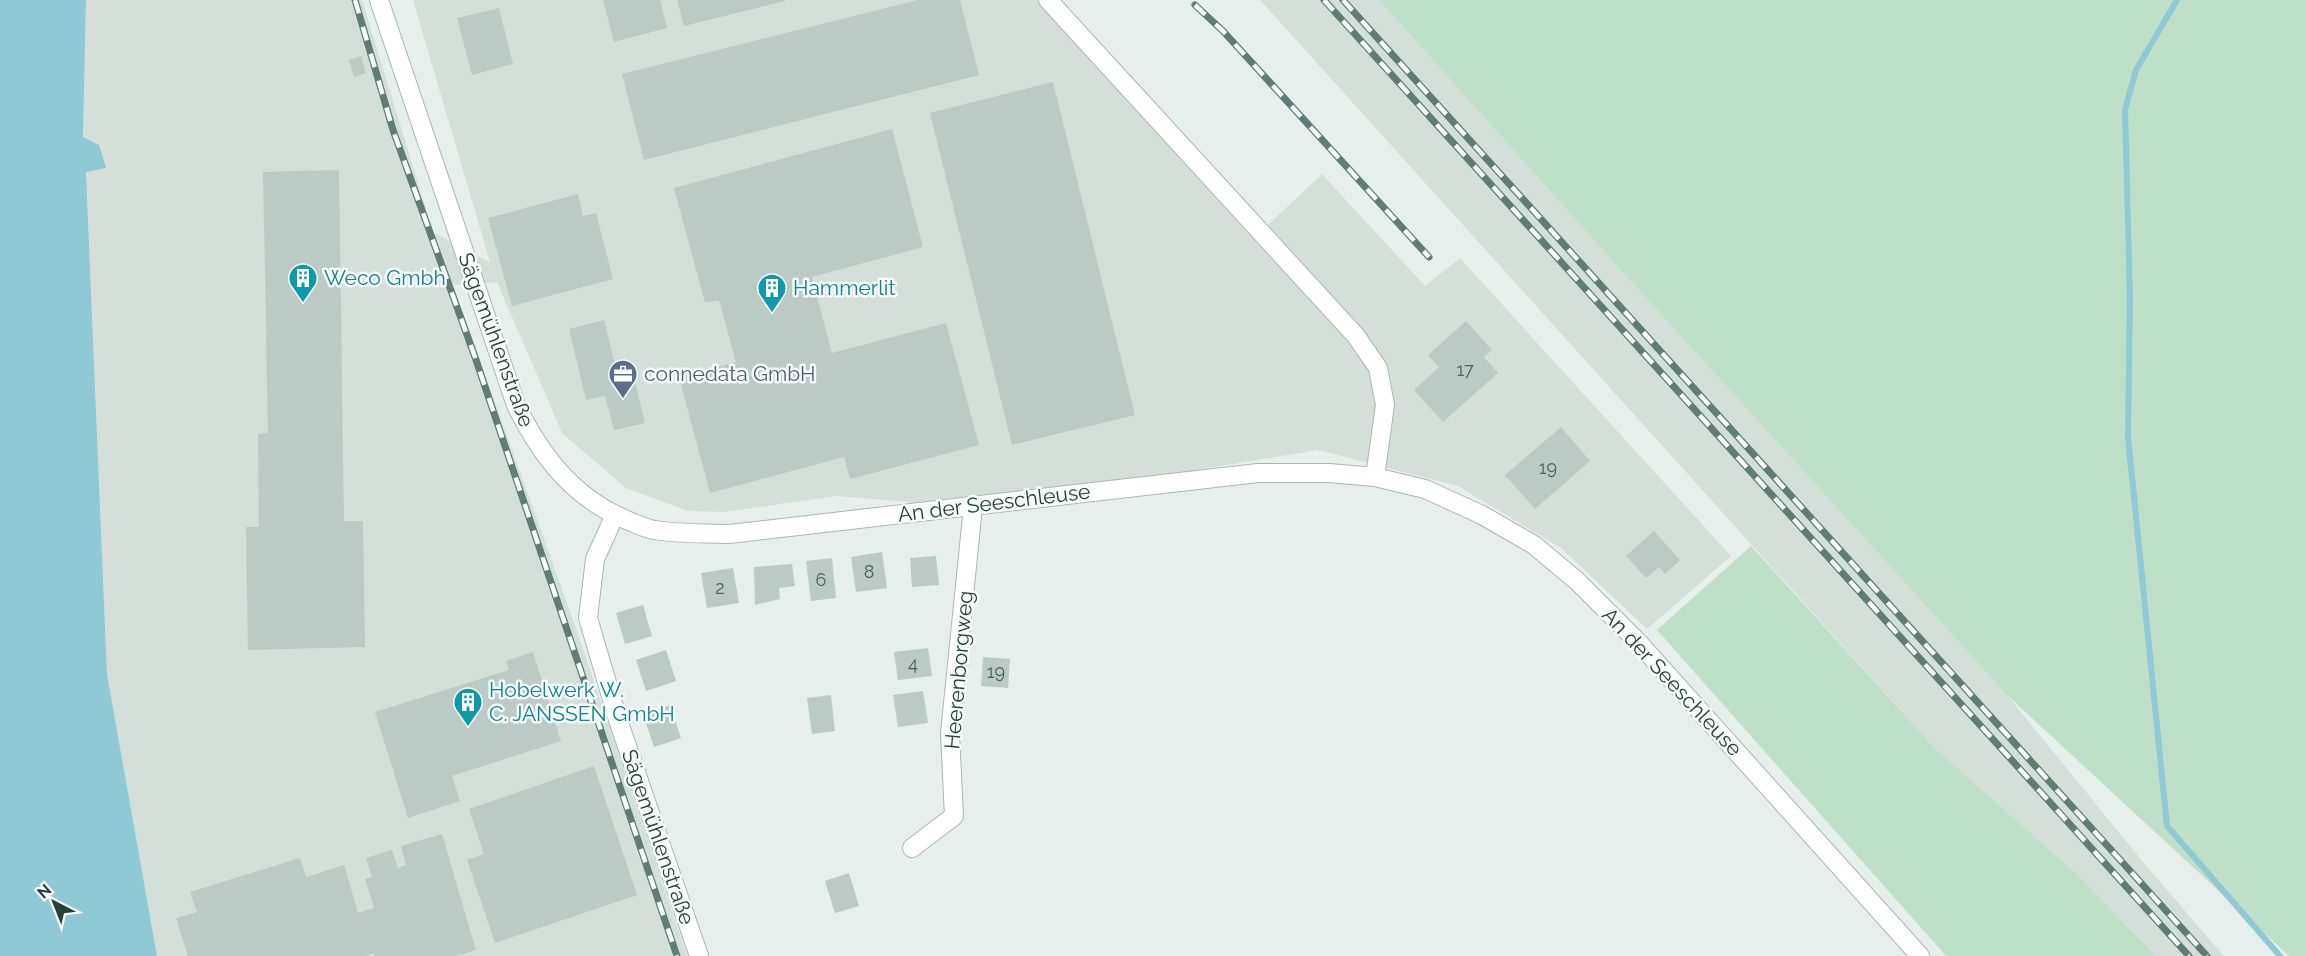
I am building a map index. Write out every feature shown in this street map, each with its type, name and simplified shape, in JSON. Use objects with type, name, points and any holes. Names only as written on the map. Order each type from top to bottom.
[{"type":"street","name":"Sägemühlenstraße","points":[[379,0],[516,405],[532,437],[552,466],[579,492],[615,515],[595,559],[588,618],[618,720],[699,956]]},
{"type":"street","points":[[1048,0],[1356,336],[1378,368],[1385,405],[1375,477]]},
{"type":"street","name":"An der Seeschleuse","points":[[615,515],[653,530],[729,534],[1258,473],[1329,473],[1375,477],[1425,489],[1482,515],[1534,545],[1577,581],[1638,642],[1920,956]]},
{"type":"street","name":"Heerenborgweg","points":[[912,848],[954,816],[950,733],[973,507]]},
{"type":"shaded area","points":[[86,0],[362,0],[433,232],[490,262],[413,0],[1038,0],[1253,239],[1322,174],[1425,286],[1460,258],[1731,556],[1647,629],[1561,548],[1458,486],[1318,450],[973,507],[836,496],[726,512],[688,511],[626,488],[562,433],[497,282],[453,285],[576,628],[687,956],[157,956],[107,674],[86,171],[106,168],[83,137]]},
{"type":"shaded area","points":[[1260,0],[1379,0],[2007,695],[2143,862],[2224,956],[2156,956],[2078,875],[1935,748]]},
{"type":"green space","points":[[1379,0],[2306,0],[2306,956],[2289,956],[2007,695]]},
{"type":"green space","points":[[1751,546],[1935,748],[2078,875],[2156,956],[1946,956],[1657,630]]},
{"type":"water","points":[[0,0],[86,0],[83,137],[99,145],[106,168],[86,172],[107,674],[157,956],[0,956]]},
{"type":"building","points":[[603,0],[660,0],[667,28],[614,42]]},
{"type":"building","points":[[677,0],[785,0],[785,1],[684,26]]},
{"type":"building","points":[[918,0],[960,0],[979,75],[644,160],[622,74]]},
{"type":"building","points":[[499,8],[513,64],[472,75],[457,18]]},
{"type":"building","points":[[361,56],[366,73],[354,77],[349,60]]},
{"type":"building","points":[[1053,82],[1135,415],[1012,445],[930,113]]},
{"type":"building","name":"Hammerlit","points":[[892,129],[923,247],[812,277],[832,353],[946,323],[979,445],[850,479],[844,457],[710,493],[679,377],[736,362],[719,300],[705,303],[674,188]]},
{"type":"building","name":"Weco Gmbh","points":[[339,170],[344,521],[363,521],[365,647],[248,650],[246,527],[259,527],[258,434],[268,433],[263,172]]},
{"type":"building","points":[[578,194],[583,216],[596,213],[613,279],[512,306],[488,218]]},
{"type":"building","points":[[604,320],[617,373],[632,369],[645,423],[614,430],[605,396],[586,400],[569,329]]},
{"type":"building","points":[[1466,321],[1492,350],[1484,357],[1498,373],[1443,422],[1414,390],[1439,367],[1428,355]]},
{"type":"building","points":[[1561,427],[1590,461],[1535,509],[1505,475]]},
{"type":"building","points":[[1654,531],[1680,560],[1665,574],[1659,567],[1646,578],[1626,556]]},
{"type":"building","points":[[882,552],[887,588],[856,592],[851,557]]},
{"type":"building","points":[[936,556],[939,585],[912,587],[910,558]]},
{"type":"building","points":[[832,558],[836,598],[811,601],[806,561]]},
{"type":"building","points":[[792,564],[795,586],[779,588],[780,599],[755,605],[754,567]]},
{"type":"building","points":[[733,568],[739,603],[707,608],[701,573]]},
{"type":"building","points":[[643,605],[652,636],[625,644],[616,613]]},
{"type":"building","points":[[928,648],[932,676],[898,680],[894,652]]},
{"type":"building","points":[[666,650],[676,681],[646,691],[636,660]]},
{"type":"building","name":"Hobelwerk W. C. JANSSEN GmbH","points":[[533,652],[561,741],[452,776],[460,801],[408,818],[375,712],[509,670],[506,661]]},
{"type":"building","points":[[983,657],[1010,659],[1008,688],[981,686]]},
{"type":"building","points":[[923,691],[928,723],[898,727],[893,695]]},
{"type":"building","points":[[831,695],[835,731],[812,734],[807,698]]},
{"type":"building","points":[[670,705],[681,738],[654,747],[643,714]]},
{"type":"building","points":[[594,766],[637,895],[495,943],[467,860],[484,854],[469,809]]},
{"type":"building","points":[[442,834],[476,950],[456,956],[374,956],[374,953],[365,956],[188,956],[176,918],[197,912],[190,892],[300,858],[306,877],[344,865],[358,913],[374,908],[365,879],[372,877],[366,858],[392,850],[398,868],[406,865],[401,846]]},
{"type":"building","points":[[849,873],[859,906],[835,913],[825,881]]},
{"type":"waterway","points":[[2177,0],[2136,70],[2125,110],[2130,298],[2128,437],[2167,826],[2280,956]]},
{"type":"railway","points":[[355,0],[393,130],[475,357],[677,956]]},
{"type":"railway","points":[[1324,0],[2189,956]]},
{"type":"railway","points":[[1343,0],[2207,956]]},
{"type":"railway","points":[[1195,5],[1223,31],[1429,257]]},
{"type":"place","name":"Weco Gmbh","points":[[303,304]]},
{"type":"place","name":"Hammerlit","points":[[772,314]]},
{"type":"place","name":"connedata GmbH","points":[[623,400]]},
{"type":"place","name":"Hobelwerk W. C. JANSSEN GmbH","points":[[468,728]]}]
